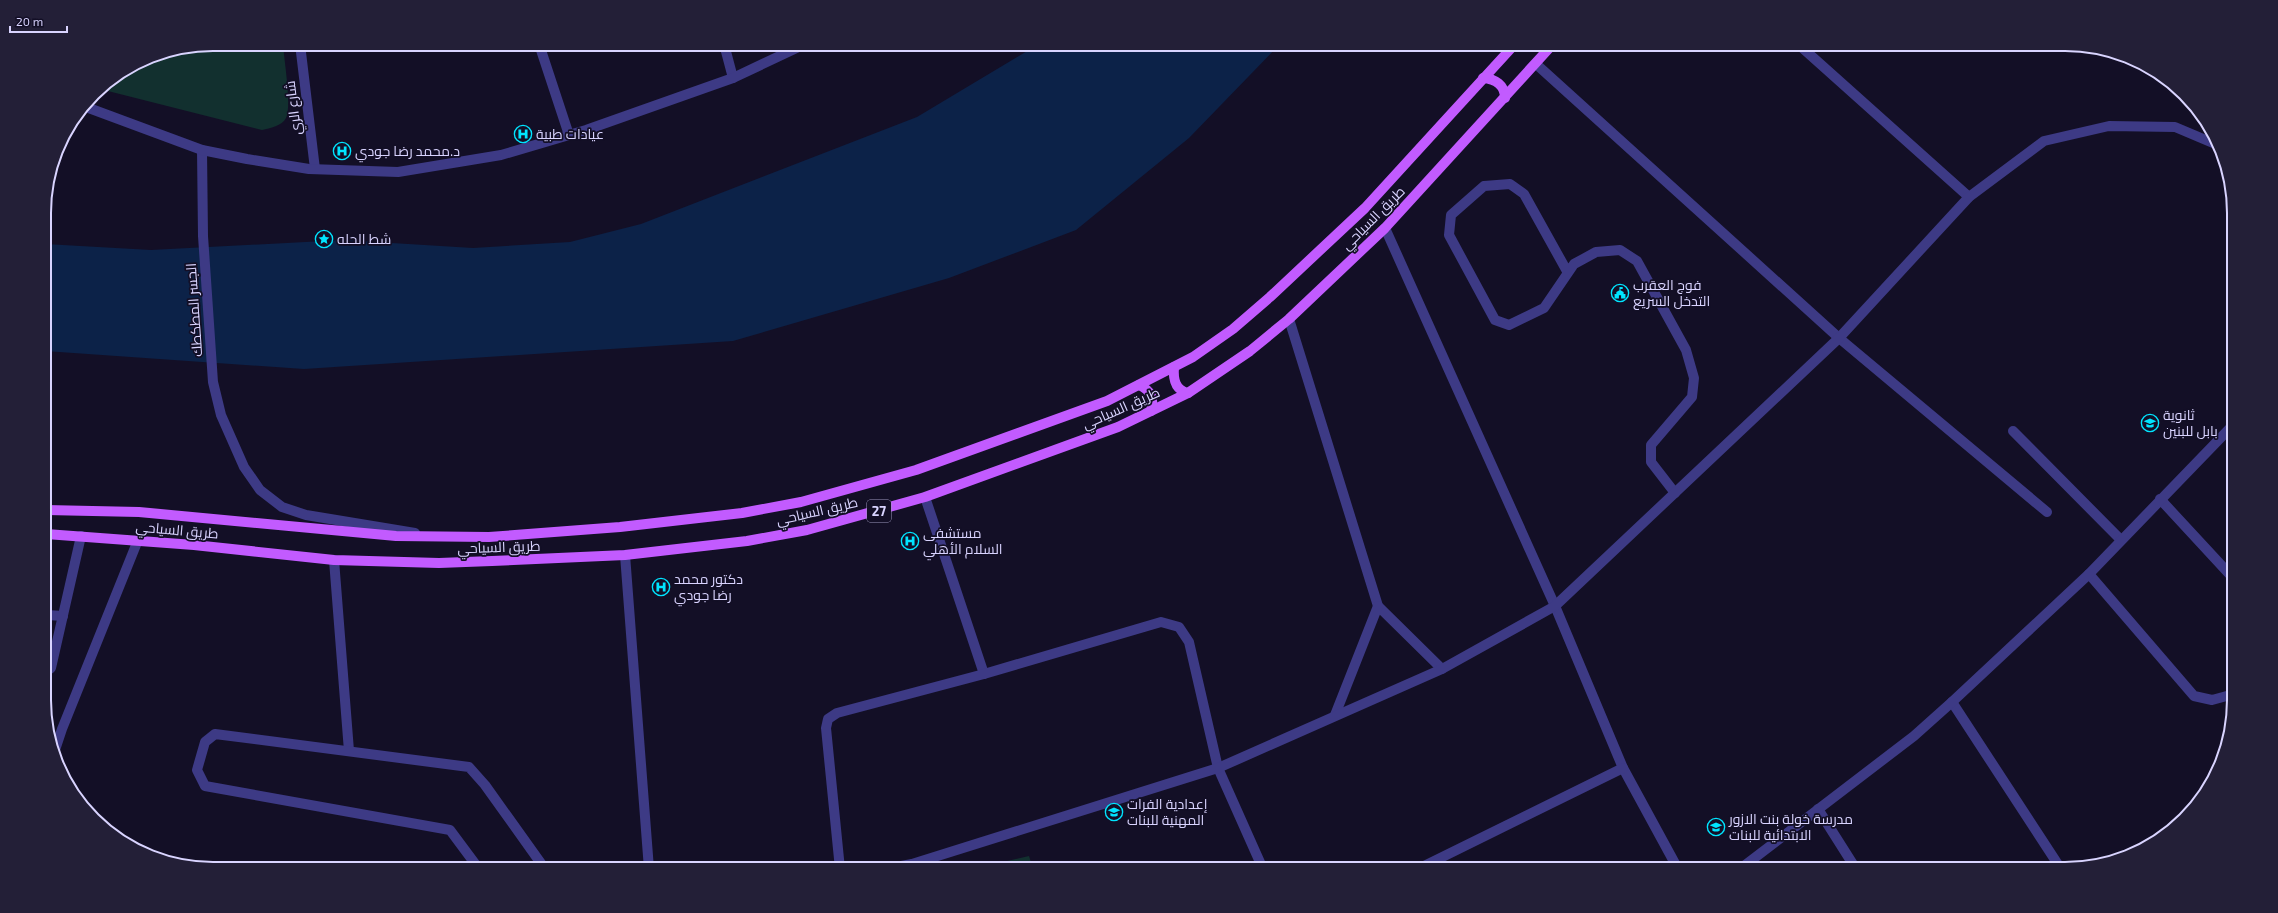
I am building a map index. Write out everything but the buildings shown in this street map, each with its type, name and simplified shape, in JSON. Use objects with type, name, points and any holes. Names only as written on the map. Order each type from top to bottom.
[{"type":"main road","name":"طريق السياحي","points":[[51,510],[140,512],[306,529],[442,538],[489,538],[620,527],[742,513],[801,502],[916,470],[1101,404],[1174,367],[1233,329],[1365,208],[1508,51]]},
{"type":"main road","name":"طريق السياحي","points":[[51,534],[138,540],[334,560],[439,563],[625,555],[747,541],[807,530],[925,497],[1118,428],[1188,393],[1250,351],[1289,319],[1385,228],[1506,98],[1547,51]]},
{"type":"main road","points":[[1483,78],[1497,82],[1502,87],[1506,98]]},
{"type":"main road","points":[[1174,367],[1174,380],[1177,387],[1188,393]]},
{"type":"main road","points":[[1139,385],[1150,392],[1153,399],[1151,411]]},
{"type":"street","name":"شارع الري","points":[[301,51],[315,169]]},
{"type":"street","points":[[541,51],[570,135]]},
{"type":"street","points":[[726,51],[733,78]]},
{"type":"street","points":[[89,108],[202,150],[278,165],[315,169],[398,172],[501,155],[570,135],[733,78],[790,51]]},
{"type":"street","points":[[1806,51],[1969,197]]},
{"type":"street","points":[[1536,64],[1838,338],[2047,512]]},
{"type":"street","points":[[918,862],[1218,768],[1442,669],[1555,606],[1838,338],[1969,197],[2044,141],[2109,126],[2175,127],[2210,142]]},
{"type":"street","name":"الجسر المطكطك","points":[[202,150],[203,236],[213,382],[221,415],[244,467],[260,490],[282,507],[306,515],[442,538]]},
{"type":"street","points":[[1568,273],[1524,194],[1510,184],[1484,186],[1451,215],[1449,235],[1495,320],[1509,325],[1544,308],[1568,273],[1574,264],[1596,252],[1620,250],[1637,261],[1686,350],[1694,378],[1692,397],[1651,444],[1651,462],[1674,493]]},
{"type":"street","points":[[1385,228],[1555,606],[1622,768],[1674,862]]},
{"type":"street","points":[[1289,319],[1378,606],[1442,669]]},
{"type":"street","points":[[1749,862],[1914,736],[1952,702],[2088,574],[2227,431]]},
{"type":"street","points":[[2013,432],[2121,540]]},
{"type":"street","points":[[925,497],[984,674]]},
{"type":"street","points":[[2160,499],[2227,571]]},
{"type":"street","points":[[51,668],[81,536]]},
{"type":"street","points":[[57,743],[138,540]]},
{"type":"street","points":[[625,555],[648,862]]},
{"type":"street","points":[[334,560],[349,751]]},
{"type":"street","points":[[2088,574],[2194,696],[2212,700],[2227,696]]},
{"type":"street","points":[[1335,715],[1378,606]]},
{"type":"street","points":[[51,615],[63,616]]},
{"type":"street","points":[[839,862],[826,728],[828,719],[837,713],[984,674],[1161,622],[1179,627],[1189,642],[1218,768],[1260,862]]},
{"type":"street","points":[[1952,702],[2056,862]]},
{"type":"street","points":[[474,862],[450,830],[205,786],[197,770],[205,742],[215,734],[470,767],[485,785],[540,862]]},
{"type":"street","points":[[1432,862],[1622,768]]},
{"type":"street","points":[[1818,809],[1852,862]]},
{"type":"green space","points":[[203,51],[284,51],[288,112],[282,123],[262,130],[106,91],[123,78],[151,63],[182,54]]},
{"type":"green space","points":[[1029,856],[1031,862],[1003,862]]},
{"type":"water","points":[[1027,51],[1273,51],[1189,138],[1076,230],[949,278],[733,341],[304,369],[51,351],[51,244],[151,250],[343,240],[473,248],[570,242],[641,224],[917,117]]},
{"type":"place","name":"عيادات طبية","points":[[523,134]]},
{"type":"place","name":"د.محمد رضا جودي","points":[[342,151]]},
{"type":"place","name":"شط الحله","points":[[324,239]]},
{"type":"place","name":"فوج العقرب التدخل السريع","points":[[1620,293]]},
{"type":"place","name":"ثانوية بابل للبنين","points":[[2150,423]]},
{"type":"place","name":"مستشفى السلام الأهلي","points":[[910,541]]},
{"type":"place","name":"دكتور محمد رضا جودي","points":[[661,587]]},
{"type":"place","name":"إعدادية الفرات المهنية للبنات","points":[[1114,812]]},
{"type":"place","name":"مدرسة خولة بنت الازور الابتدائية للبنات","points":[[1716,827]]}]
